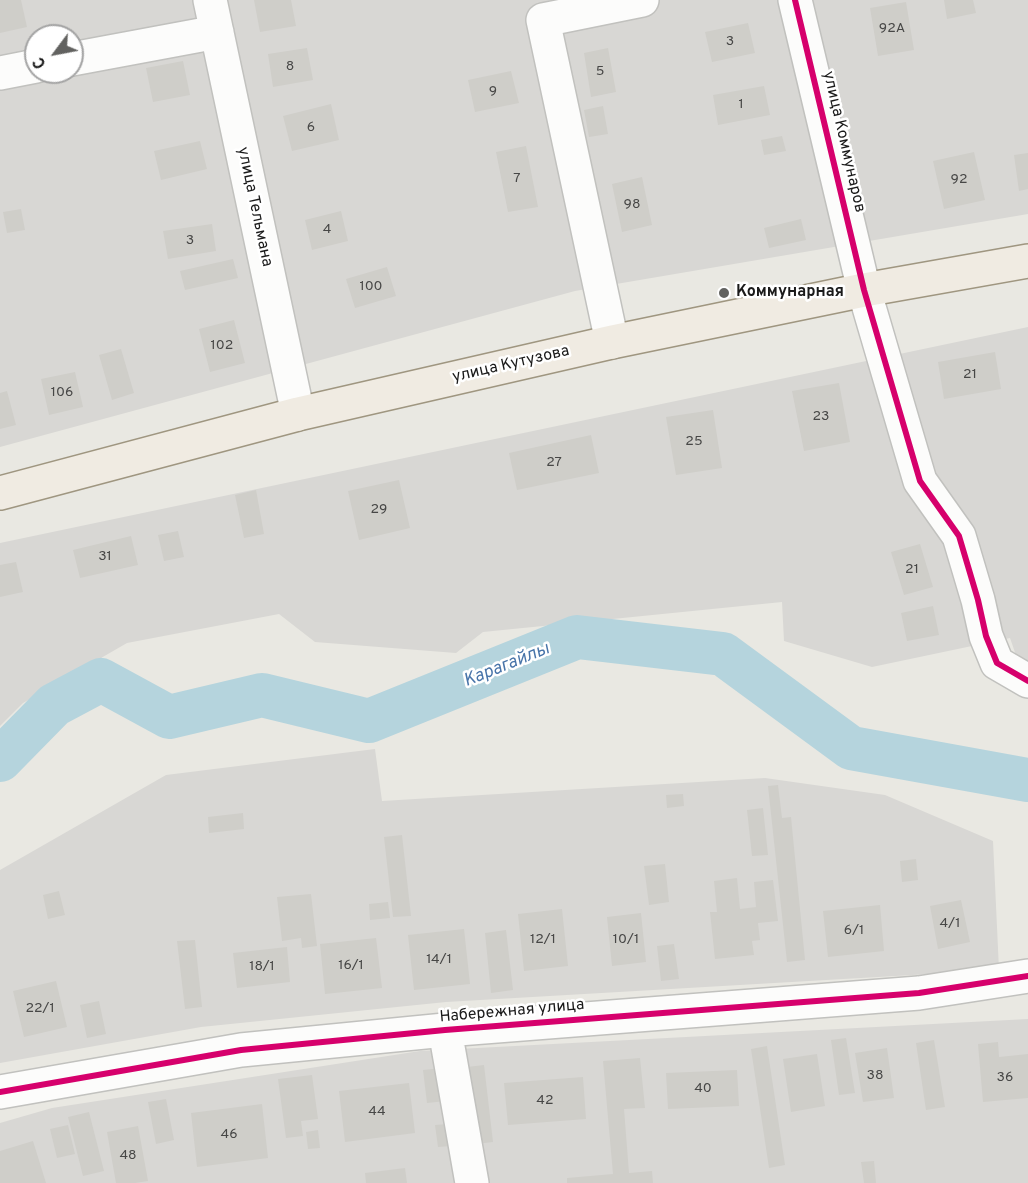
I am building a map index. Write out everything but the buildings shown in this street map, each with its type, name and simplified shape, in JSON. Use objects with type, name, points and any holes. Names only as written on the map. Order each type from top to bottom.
[{"type":"main road","name":"улица Кутузова","points":[[0,493],[298,414],[612,342],[864,290],[1028,261]]},
{"type":"street","name":"улица Тельмана","points":[[210,0],[298,414]]},
{"type":"street","points":[[612,342],[540,10],[642,0]]},
{"type":"street","name":"улица Коммунаров","points":[[795,0],[864,290],[920,481],[958,536],[978,600],[986,636],[998,663],[1028,681]]},
{"type":"street","points":[[84,58],[217,33]]},
{"type":"street","points":[[0,73],[24,68]]},
{"type":"street","name":"Набережная улица","points":[[0,1092],[241,1050],[445,1030],[919,993],[1028,976]]},
{"type":"street","points":[[445,1030],[472,1183]]},
{"type":"shaded area","points":[[0,0],[1028,0],[1028,214],[575,291],[0,447]]},
{"type":"shaded area","points":[[1028,327],[1028,662],[1019,664],[1010,638],[872,667],[784,641],[782,602],[483,632],[456,653],[315,642],[279,614],[127,643],[23,703],[0,726],[0,543]]},
{"type":"shaded area","points":[[375,749],[382,801],[765,778],[885,795],[993,841],[999,970],[446,1002],[201,1027],[0,1063],[0,870],[166,775]]},
{"type":"shaded area","points":[[1028,1019],[1028,1183],[0,1183],[0,1123],[52,1108],[420,1051]]},
{"type":"waterway","name":"Карагайлы","points":[[0,760],[54,705],[101,680],[169,717],[262,695],[369,721],[577,637],[723,654],[851,748],[1028,780]]},
{"type":"cycle path","points":[[795,0],[864,290],[920,481],[959,536],[986,636],[997,663],[1028,681]]},
{"type":"cycle path","points":[[0,1092],[241,1050],[445,1030],[919,993],[1028,976]]},
{"type":"place","name":"Коммунарная","points":[[724,293]]}]
